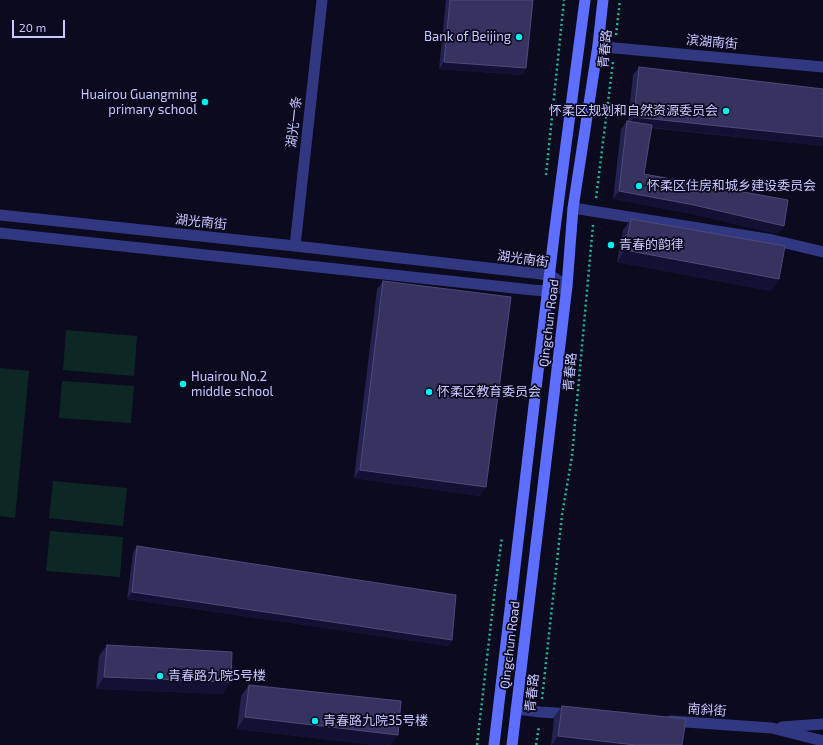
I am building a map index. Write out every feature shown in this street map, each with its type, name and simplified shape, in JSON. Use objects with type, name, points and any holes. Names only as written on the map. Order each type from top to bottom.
[{"type":"main road","name":"Qingchun Road","points":[[494,745],[554,236],[585,0]]},
{"type":"main road","name":"Qingchun Road","points":[[512,745],[567,286],[573,208],[598,45],[603,0]]},
{"type":"street","name":"湖光一条","points":[[295,246],[322,0]]},
{"type":"street","name":"滨湖南街","points":[[598,45],[615,48],[823,67]]},
{"type":"street","points":[[573,208],[773,240],[823,252]]},
{"type":"street","name":"湖光南街","points":[[0,215],[550,275],[567,286]]},
{"type":"street","points":[[0,234],[548,291],[567,286]]},
{"type":"street","points":[[516,709],[579,715]]},
{"type":"street","name":"南斜街","points":[[664,721],[772,728],[823,741]]},
{"type":"street","points":[[772,728],[823,724]]},
{"type":"path","name":"青春路","points":[[536,745],[562,515],[572,456],[595,211],[620,0]]},
{"type":"green space","points":[[66,330],[137,336],[134,376],[63,370]]},
{"type":"green space","points":[[0,368],[29,371],[15,518],[0,516]]},
{"type":"green space","points":[[62,381],[134,386],[131,423],[59,418]]},
{"type":"green space","points":[[53,481],[127,488],[123,526],[49,518]]},
{"type":"green space","points":[[50,531],[123,537],[120,577],[46,571]]},
{"type":"building","points":[[450,0],[533,0],[526,68],[444,62]]},
{"type":"building","name":"怀柔区规划和自然资源委员会","points":[[639,67],[823,89],[823,137],[634,117]]},
{"type":"building","name":"怀柔区住房和城乡建设委员会","points":[[627,121],[652,125],[644,174],[788,200],[784,226],[694,205],[619,191]]},
{"type":"building","points":[[631,219],[785,246],[779,279],[625,250]]},
{"type":"building","name":"怀柔区教育委员会","points":[[383,281],[511,297],[486,487],[360,470]]},
{"type":"building","points":[[137,546],[456,595],[452,640],[132,592]]},
{"type":"building","points":[[107,645],[232,652],[231,682],[104,677]]},
{"type":"building","name":"青春路九院35号楼","points":[[249,685],[401,701],[398,735],[245,717]]},
{"type":"building","points":[[562,706],[686,719],[682,745],[635,745],[558,736]]},
{"type":"place","name":"Bank of Beijing","points":[[519,37]]},
{"type":"place","name":"Huairou Guangming primary school","points":[[205,102]]},
{"type":"place","name":"怀柔区规划和自然资源委员会","points":[[726,111]]},
{"type":"place","name":"怀柔区住房和城乡建设委员会","points":[[639,186]]},
{"type":"place","name":"青春的韵律","points":[[611,245]]},
{"type":"place","name":"Huairou No.2 middle school","points":[[183,384]]},
{"type":"place","name":"怀柔区教育委员会","points":[[429,392]]},
{"type":"place","name":"青春路九院5号楼","points":[[160,676]]},
{"type":"place","name":"青春路九院35号楼","points":[[315,721]]}]
